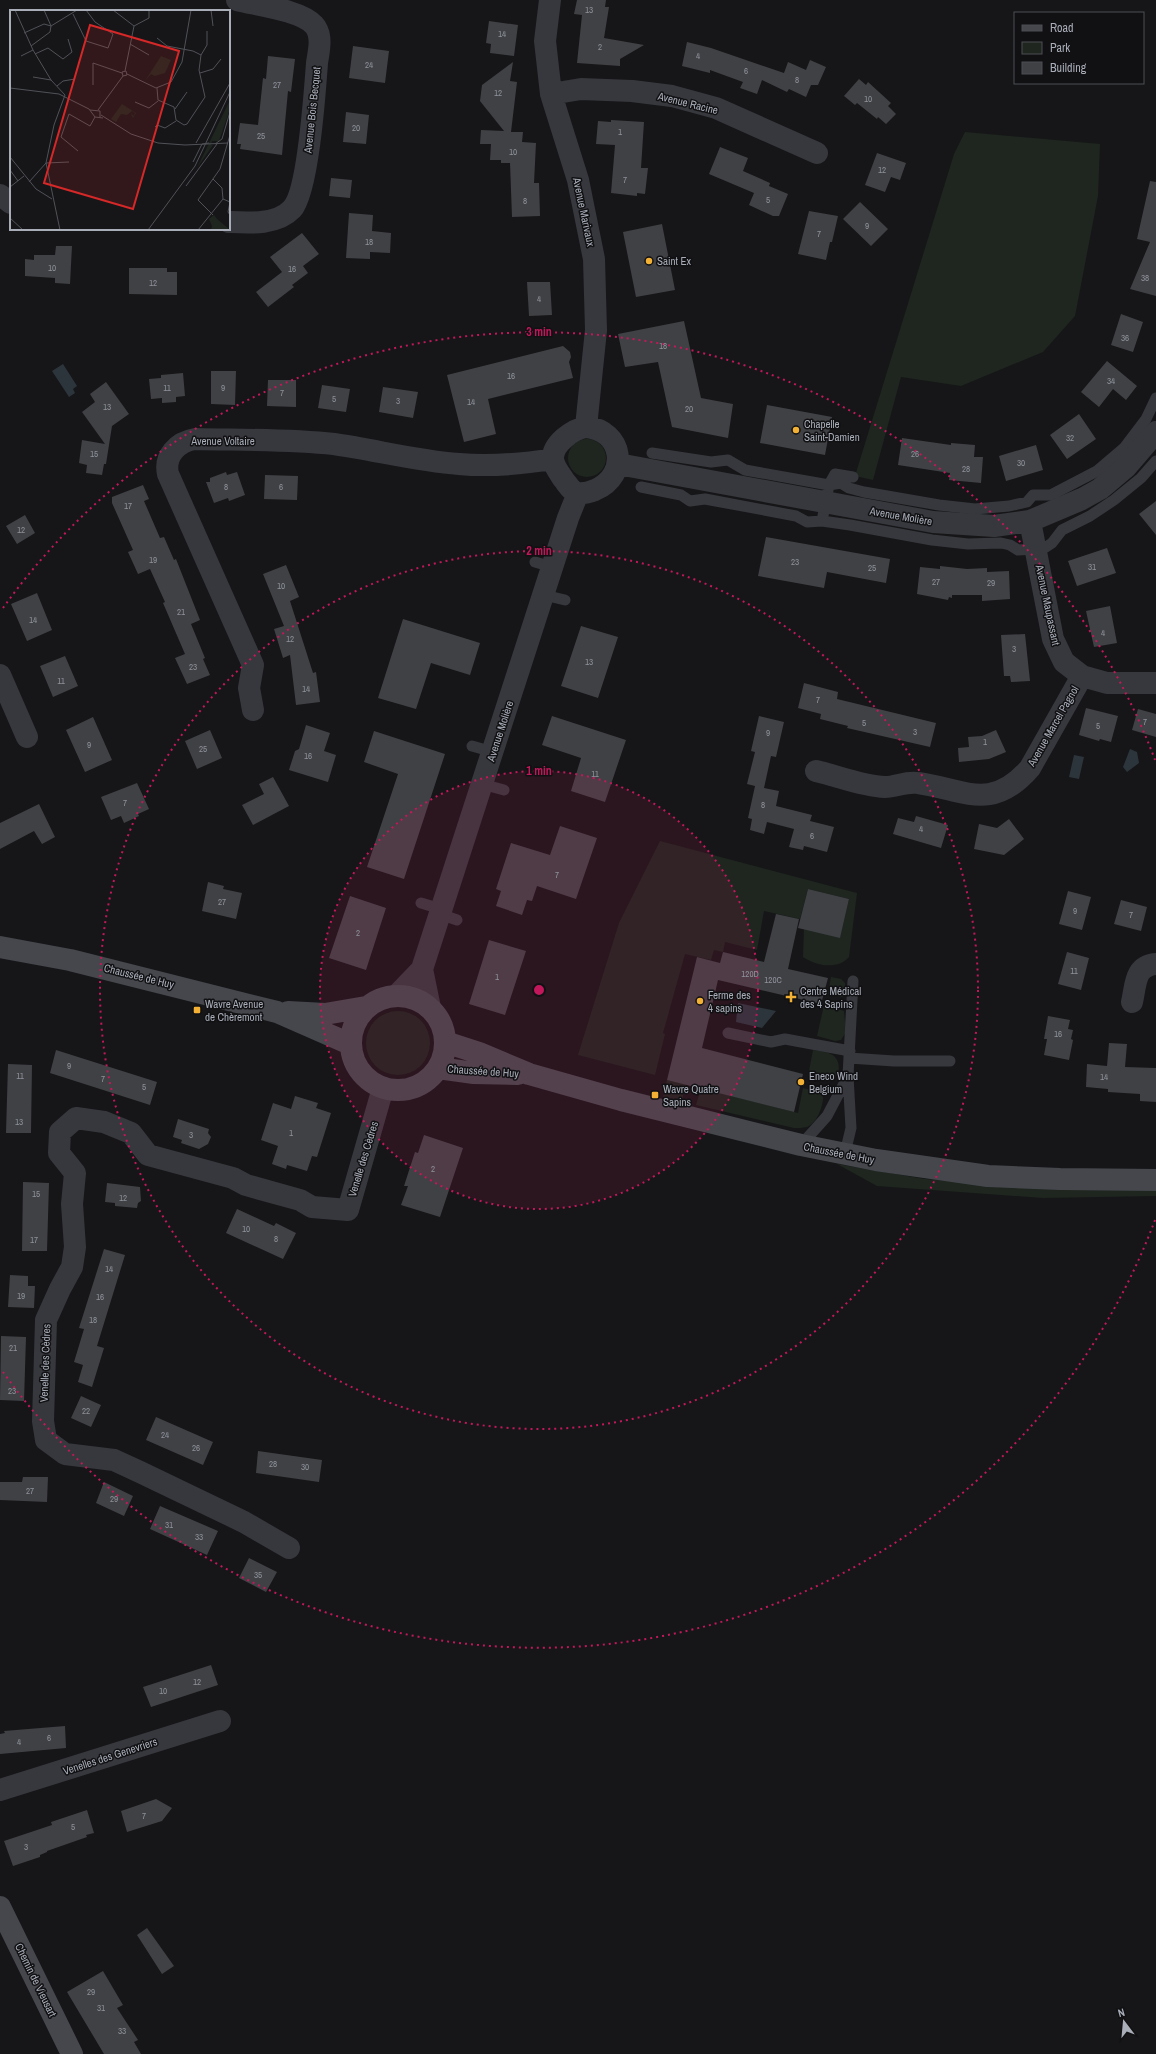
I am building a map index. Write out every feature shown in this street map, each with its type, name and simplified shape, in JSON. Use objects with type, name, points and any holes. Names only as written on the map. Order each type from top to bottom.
[{"type":"main road","name":"Chaussée de Huy","points":[[0,947],[70,960],[277,1012],[350,1044]]},
{"type":"main road","points":[[397,995],[420,1001],[430,1008],[438,1018],[444,1030],[445,1042],[444,1056],[438,1068],[430,1077],[409,1089],[397,1090],[383,1088],[364,1076],[357,1067],[352,1056],[350,1044],[352,1030],[357,1018],[366,1007],[375,1001],[397,995]]},
{"type":"main road","name":"Chaussée de Huy","points":[[277,1012],[325,1014],[366,1007]]},
{"type":"main road","name":"Chaussée de Huy","points":[[445,1042],[480,1053],[529,1074],[620,1100],[801,1145],[845,1154],[914,1167],[988,1176],[1060,1180],[1156,1180]]},
{"type":"main road","name":"Chaussée de Huy","points":[[438,1068],[474,1072],[529,1074]]},
{"type":"main road","name":"Chemin de Vieusart","points":[[0,1907],[72,2054]]},
{"type":"street","name":"Avenue Bois Becquet","points":[[230,222],[250,223],[269,221],[283,216],[294,208],[302,187],[306,170],[316,87],[319,35],[314,25],[304,16],[237,0]]},
{"type":"street","name":"Avenue Marivaux","points":[[550,0],[545,41],[551,94],[578,180],[594,259],[596,330],[586,427]]},
{"type":"street","name":"Avenue Racine","points":[[551,94],[581,89],[632,91],[672,96],[716,108],[817,153]]},
{"type":"street","points":[[0,196],[10,202]]},
{"type":"street","points":[[586,427],[600,430],[610,437],[616,446],[618,464],[610,480],[603,486],[586,493],[578,493],[568,486],[556,468],[553,459],[554,453],[572,431],[586,427]]},
{"type":"street","name":"Avenue Molière","points":[[618,464],[950,525],[994,526],[1028,511],[1056,511],[1100,488],[1126,467],[1156,432]]},
{"type":"street","name":"Avenue Voltaire","points":[[253,710],[249,688],[253,665],[168,474],[169,459],[177,446],[195,439],[334,444],[434,462],[480,466],[516,464],[553,459]]},
{"type":"street","name":"Avenue Molière","points":[[397,995],[422,969],[544,595],[544,565],[578,493]]},
{"type":"street","name":"Avenue Maupassant","points":[[1028,511],[1055,644],[1064,662],[1082,676],[1107,683],[1156,683]]},
{"type":"street","name":"Avenue Marcel Pagnol","points":[[816,771],[876,786],[919,783],[971,795],[988,794],[999,791],[1018,780],[1030,768],[1082,676]]},
{"type":"street","points":[[3,689],[27,737]]},
{"type":"street","points":[[1132,1002],[1139,972],[1147,965],[1156,964]]},
{"type":"street","name":"Avenue Molière","points":[[422,969],[430,1008]]},
{"type":"street","name":"Venelle des Cèdres","points":[[289,1548],[244,1522],[114,1460],[65,1454],[46,1440],[43,1420],[46,1320],[72,1267],[75,1246],[72,1204],[75,1173],[59,1153],[60,1132],[76,1118],[104,1122],[132,1133],[148,1155],[233,1178],[246,1185],[300,1200],[312,1207],[348,1210],[383,1088]]},
{"type":"street","name":"Venelles des Genevriers","points":[[0,1790],[220,1721]]},
{"type":"lane","points":[[1028,511],[1033,495],[1051,495],[1097,472],[1124,448],[1146,419],[1156,398]]},
{"type":"lane","points":[[642,487],[681,495],[690,501],[708,481],[652,453]]},
{"type":"lane","points":[[853,477],[835,474],[825,503],[932,540],[968,544],[1001,543],[1010,545],[1018,550],[1046,547],[1052,543],[1062,530],[1090,516],[1114,500],[1141,478],[1156,461]]},
{"type":"lane","points":[[544,595],[565,600]]},
{"type":"lane","points":[[472,746],[493,752]]},
{"type":"lane","points":[[482,784],[504,790]]},
{"type":"lane","points":[[845,1154],[851,1128],[848,1076],[853,982]]},
{"type":"lane","points":[[728,1033],[771,1042],[786,1039],[849,1055],[894,1061],[950,1061]]},
{"type":"lane","points":[[801,1145],[827,1116],[848,1076]]},
{"type":"green space","points":[[965,132],[1100,144],[1098,196],[1075,316],[1043,352],[961,386],[901,377],[873,480],[855,476],[954,154]]},
{"type":"green space","points":[[587,439],[600,445],[606,458],[600,471],[587,477],[574,471],[568,458],[574,445]]},
{"type":"green space","points":[[660,841],[857,893],[849,957],[839,964],[827,965],[814,963],[803,957],[804,929],[840,937],[849,899],[808,889],[800,919],[764,911],[757,950],[725,942],[723,952],[714,950],[711,960],[685,954],[663,1033],[665,1034],[655,1075],[578,1055],[619,923]]},
{"type":"green space","points":[[831,977],[841,979],[845,983],[846,994],[842,997],[828,994]]},
{"type":"green space","points":[[824,1005],[844,1011],[846,1032],[841,1040],[835,1041],[817,1036]]},
{"type":"green space","points":[[398,1011],[416,1017],[424,1025],[430,1043],[424,1061],[416,1069],[398,1075],[380,1069],[372,1061],[366,1043],[372,1025],[380,1017]]},
{"type":"green space","points":[[813,1050],[830,1054],[837,1059],[839,1068],[837,1076],[834,1079],[824,1081],[808,1076]]},
{"type":"green space","points":[[667,1080],[686,1084],[682,1101],[663,1097]]},
{"type":"green space","points":[[701,1088],[798,1113],[803,1088],[823,1093],[823,1098],[820,1113],[811,1125],[802,1128],[794,1128],[696,1105]]},
{"type":"green space","points":[[837,1164],[925,1179],[991,1185],[1156,1189],[1156,1196],[1043,1198],[877,1186]]},
{"type":"shaded area","points":[[63,364],[77,386],[73,389],[75,393],[69,397],[52,371]]},
{"type":"shaded area","points":[[1130,749],[1137,752],[1139,763],[1127,772],[1123,767]]},
{"type":"shaded area","points":[[1074,755],[1084,757],[1079,779],[1069,777]]},
{"type":"shaded area","points":[[738,1003],[776,1011],[762,1028],[736,1022]]},
{"type":"building","points":[[577,0],[606,0],[605,7],[609,7],[604,38],[644,45],[620,59],[620,66],[577,63],[582,15],[574,14]]},
{"type":"building","points":[[489,21],[518,25],[514,56],[490,53],[491,44],[486,43]]},
{"type":"building","points":[[687,42],[711,48],[784,73],[788,62],[806,70],[810,60],[826,67],[818,85],[811,85],[806,97],[789,89],[787,92],[762,80],[757,94],[740,88],[743,82],[710,70],[710,73],[682,66]]},
{"type":"building","points":[[353,46],[389,51],[385,83],[349,78]]},
{"type":"building","points":[[268,56],[295,59],[291,92],[288,91],[282,155],[240,149],[241,144],[237,144],[240,123],[258,125],[263,78],[266,79]]},
{"type":"building","points":[[513,62],[510,81],[517,82],[511,132],[523,132],[522,142],[536,143],[534,183],[539,183],[540,216],[512,217],[510,163],[501,163],[501,160],[490,160],[491,144],[480,144],[481,130],[504,131],[480,101],[482,85]]},
{"type":"building","points":[[859,79],[866,85],[868,82],[891,103],[888,106],[896,114],[886,124],[878,117],[877,119],[857,103],[855,105],[844,96]]},
{"type":"building","points":[[346,112],[369,115],[366,144],[343,142]]},
{"type":"building","points":[[611,120],[644,122],[641,168],[648,168],[645,194],[637,193],[637,196],[611,193],[615,145],[596,144],[598,121],[611,122]]},
{"type":"building","points":[[720,147],[748,158],[743,171],[770,183],[769,186],[788,194],[779,216],[773,216],[749,205],[754,193],[709,174]]},
{"type":"building","points":[[877,153],[906,163],[900,180],[891,177],[885,192],[865,185]]},
{"type":"building","points":[[331,178],[352,180],[350,198],[329,196]]},
{"type":"building","points":[[1150,181],[1156,182],[1156,296],[1130,289],[1150,242],[1137,239]]},
{"type":"building","points":[[860,202],[888,229],[871,246],[843,219]]},
{"type":"building","points":[[809,211],[838,216],[826,260],[798,254]]},
{"type":"building","points":[[349,213],[373,215],[372,231],[391,233],[390,253],[370,252],[370,259],[346,258]]},
{"type":"building","name":"Saint Ex","points":[[662,224],[675,290],[636,297],[623,232]]},
{"type":"building","points":[[302,233],[319,254],[303,266],[308,273],[292,285],[294,287],[268,307],[256,292],[282,272],[270,257]]},
{"type":"building","points":[[56,246],[72,246],[70,284],[55,283],[55,278],[25,276],[25,259],[34,260],[34,255],[55,255]]},
{"type":"building","points":[[129,268],[167,268],[167,272],[177,272],[177,295],[129,294]]},
{"type":"building","points":[[527,282],[550,282],[552,315],[529,316]]},
{"type":"building","points":[[1121,314],[1143,322],[1133,352],[1111,345]]},
{"type":"building","points":[[684,321],[701,398],[733,404],[728,438],[672,427],[658,362],[625,367],[618,334]]},
{"type":"building","points":[[563,346],[570,352],[571,357],[569,362],[573,378],[488,399],[496,434],[464,442],[447,375]]},
{"type":"building","points":[[1107,361],[1137,386],[1126,400],[1113,389],[1099,407],[1081,392]]},
{"type":"building","points":[[211,371],[236,371],[235,405],[211,404]]},
{"type":"building","points":[[183,373],[185,396],[176,397],[176,402],[162,403],[162,398],[151,399],[149,379],[161,378],[161,375]]},
{"type":"building","points":[[268,380],[296,380],[296,407],[267,406]]},
{"type":"building","points":[[106,382],[129,414],[112,426],[106,464],[104,464],[102,475],[86,473],[87,465],[79,463],[82,440],[105,444],[82,412],[95,402],[90,394]]},
{"type":"building","points":[[322,385],[350,389],[346,412],[318,408]]},
{"type":"building","points":[[383,387],[418,392],[413,418],[379,412]]},
{"type":"building","name":"Chapelle Saint-Damien","points":[[767,405],[832,417],[825,455],[760,443]]},
{"type":"building","points":[[1079,414],[1096,439],[1067,459],[1050,435]]},
{"type":"building","points":[[902,438],[951,445],[951,443],[975,445],[974,457],[983,457],[981,483],[949,480],[950,473],[898,465]]},
{"type":"building","points":[[1036,445],[1043,470],[1006,481],[999,456]]},
{"type":"building","points":[[226,472],[227,475],[237,472],[245,495],[229,501],[228,498],[214,503],[206,482],[210,482],[210,478]]},
{"type":"building","points":[[265,475],[298,476],[297,500],[264,499]]},
{"type":"building","points":[[143,485],[149,499],[144,501],[160,538],[164,537],[174,560],[176,559],[200,620],[191,624],[205,658],[203,659],[210,675],[187,684],[175,658],[185,654],[163,603],[165,602],[150,569],[138,574],[128,552],[133,550],[112,503],[112,497]]},
{"type":"building","points":[[1156,501],[1156,535],[1139,514]]},
{"type":"building","points":[[25,515],[35,533],[17,544],[6,526]]},
{"type":"building","points":[[766,537],[890,559],[886,583],[827,572],[824,588],[758,576]]},
{"type":"building","points":[[1107,548],[1116,573],[1077,586],[1068,561]]},
{"type":"building","points":[[286,565],[299,597],[290,601],[313,673],[316,672],[320,702],[296,705],[290,655],[283,658],[274,629],[284,626],[263,574]]},
{"type":"building","points":[[940,566],[967,569],[987,568],[987,572],[1009,571],[1010,599],[982,601],[982,595],[952,595],[952,598],[949,597],[948,600],[917,594],[920,567],[940,569]]},
{"type":"building","points":[[37,593],[52,630],[27,641],[11,604]]},
{"type":"building","points":[[1110,606],[1117,643],[1094,647],[1086,611]]},
{"type":"building","points":[[403,619],[480,643],[470,675],[431,663],[416,709],[378,698]]},
{"type":"building","points":[[581,626],[618,637],[598,698],[561,686]]},
{"type":"building","points":[[1025,634],[1030,681],[1011,682],[1010,676],[1004,676],[1001,635]]},
{"type":"building","points":[[65,656],[78,686],[53,697],[40,666]]},
{"type":"building","points":[[804,683],[838,692],[837,699],[936,723],[930,747],[847,728],[848,726],[820,719],[821,714],[798,708]]},
{"type":"building","points":[[1086,708],[1118,716],[1111,742],[1100,739],[1099,741],[1079,735]]},
{"type":"building","points":[[1138,709],[1156,714],[1156,737],[1132,730]]},
{"type":"building","points":[[552,716],[626,740],[605,802],[571,791],[581,758],[542,745]]},
{"type":"building","points":[[759,716],[784,722],[776,757],[771,756],[764,788],[779,791],[776,806],[812,815],[810,821],[834,827],[827,852],[804,846],[803,850],[789,847],[794,829],[767,822],[764,834],[750,830],[752,819],[748,818],[755,786],[747,784],[755,752],[751,751]]},
{"type":"building","points":[[93,717],[112,760],[85,772],[66,730]]},
{"type":"building","points":[[306,725],[330,733],[324,751],[336,755],[328,782],[289,770],[295,751],[299,749]]},
{"type":"building","points":[[210,730],[222,758],[197,769],[185,741]]},
{"type":"building","points":[[996,730],[1006,752],[989,759],[959,762],[958,748],[969,747],[968,737],[982,736]]},
{"type":"building","points":[[374,731],[445,754],[404,879],[367,867],[398,774],[364,762]]},
{"type":"building","points":[[273,777],[289,806],[253,825],[242,805],[264,794],[259,784]]},
{"type":"building","points":[[137,783],[149,809],[138,814],[139,816],[124,823],[121,816],[111,820],[101,797]]},
{"type":"building","points":[[39,804],[55,837],[42,844],[34,831],[0,849],[0,823]]},
{"type":"building","points":[[916,816],[948,825],[941,848],[893,834],[898,818],[914,822]]},
{"type":"building","points":[[1009,819],[1024,839],[1004,855],[974,849],[979,824],[997,828]]},
{"type":"building","points":[[560,826],[597,838],[576,899],[537,886],[532,901],[527,900],[522,915],[496,906],[501,891],[496,889],[511,843],[550,855]]},
{"type":"building","points":[[208,882],[224,886],[223,889],[242,893],[236,919],[202,911]]},
{"type":"building","points":[[808,889],[849,899],[840,938],[798,928]]},
{"type":"building","points":[[1068,891],[1091,897],[1082,930],[1059,924]]},
{"type":"building","points":[[350,896],[386,908],[366,970],[329,958]]},
{"type":"building","points":[[1121,900],[1147,907],[1141,931],[1114,924]]},
{"type":"building","name":"Ferme des 4 sapins","points":[[776,914],[799,919],[788,969],[828,978],[821,1004],[718,980],[702,1048],[803,1074],[794,1112],[667,1080],[697,957],[720,963],[723,952],[764,962]]},
{"type":"building","points":[[489,940],[526,951],[505,1015],[469,1004]]},
{"type":"building","points":[[1067,952],[1089,958],[1081,990],[1058,984]]},
{"type":"building","points":[[1048,1016],[1070,1020],[1068,1029],[1073,1030],[1071,1039],[1073,1040],[1069,1060],[1044,1055],[1047,1039],[1044,1039]]},
{"type":"building","points":[[1109,1043],[1127,1044],[1125,1067],[1156,1068],[1156,1102],[1140,1101],[1140,1094],[1108,1092],[1108,1089],[1086,1087],[1087,1064],[1107,1066]]},
{"type":"building","points":[[56,1050],[157,1082],[150,1105],[50,1073]]},
{"type":"building","points":[[8,1064],[32,1065],[31,1133],[6,1133]]},
{"type":"building","points":[[295,1096],[318,1103],[316,1108],[331,1113],[317,1157],[312,1156],[307,1171],[287,1165],[286,1169],[272,1164],[278,1146],[261,1140],[273,1103],[291,1109]]},
{"type":"building","points":[[178,1119],[209,1129],[208,1133],[211,1137],[208,1144],[199,1149],[181,1143],[182,1140],[173,1137]]},
{"type":"building","points":[[424,1135],[463,1148],[440,1217],[401,1205],[408,1186],[404,1186],[415,1152],[418,1153]]},
{"type":"building","points":[[23,1182],[49,1183],[47,1251],[22,1251]]},
{"type":"building","points":[[107,1183],[140,1187],[141,1201],[138,1203],[137,1208],[115,1206],[115,1203],[105,1202]]},
{"type":"building","points":[[237,1209],[274,1226],[276,1223],[296,1233],[283,1259],[226,1233]]},
{"type":"building","points":[[104,1249],[125,1255],[97,1346],[104,1348],[92,1387],[78,1382],[83,1365],[74,1362],[84,1329],[79,1328]]},
{"type":"building","points":[[10,1275],[28,1276],[28,1286],[35,1286],[34,1308],[8,1307]]},
{"type":"building","points":[[1,1336],[26,1337],[24,1401],[0,1400]]},
{"type":"building","points":[[81,1396],[101,1405],[91,1427],[71,1418]]},
{"type":"building","points":[[156,1417],[213,1442],[203,1465],[146,1440]]},
{"type":"building","points":[[258,1451],[322,1460],[319,1482],[256,1473]]},
{"type":"building","points":[[23,1477],[48,1477],[47,1502],[0,1500],[0,1482],[22,1482]]},
{"type":"building","points":[[104,1482],[133,1496],[124,1516],[96,1503]]},
{"type":"building","points":[[160,1506],[218,1531],[207,1555],[150,1529]]},
{"type":"building","points":[[249,1558],[277,1572],[266,1592],[239,1578]]},
{"type":"building","points":[[211,1665],[218,1685],[151,1707],[143,1687]]},
{"type":"building","points":[[65,1726],[66,1748],[0,1754],[0,1734],[5,1733],[4,1731]]},
{"type":"building","points":[[156,1799],[172,1808],[162,1821],[127,1832],[121,1811]]},
{"type":"building","points":[[87,1810],[94,1833],[86,1835],[87,1837],[47,1851],[40,1855],[40,1857],[13,1866],[4,1841],[52,1825],[51,1822]]},
{"type":"building","points":[[147,1928],[174,1966],[162,1974],[137,1935]]},
{"type":"building","points":[[103,1971],[123,2005],[117,2008],[138,2040],[134,2042],[141,2054],[104,2054],[67,1992]]},
{"type":"place","name":"Saint Ex","points":[[649,261]]},
{"type":"place","name":"Chapelle Saint-Damien","points":[[796,430]]},
{"type":"place","name":"Centre Médical des 4 Sapins","points":[[791,997]]},
{"type":"place","name":"Ferme des 4 sapins","points":[[700,1001]]},
{"type":"place","name":"Wavre Avenue de Chèremont","points":[[197,1010]]},
{"type":"place","name":"Eneco Wind Belgium","points":[[801,1082]]},
{"type":"place","name":"Wavre Quatre Sapins","points":[[655,1095]]}]
